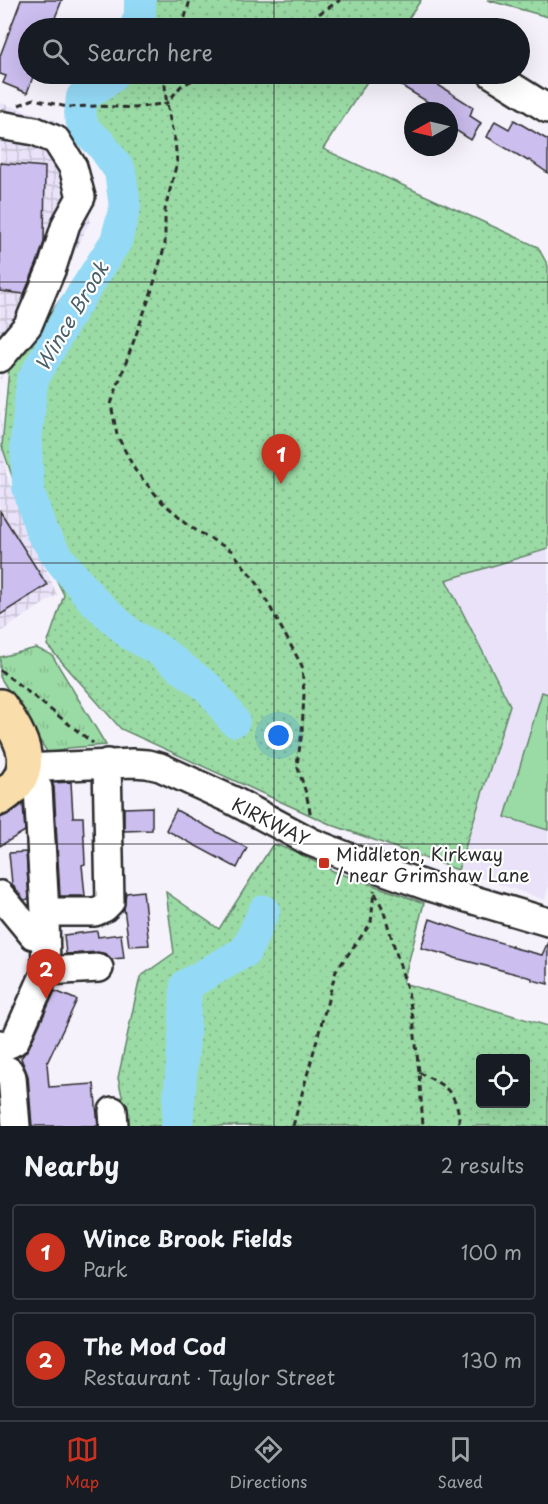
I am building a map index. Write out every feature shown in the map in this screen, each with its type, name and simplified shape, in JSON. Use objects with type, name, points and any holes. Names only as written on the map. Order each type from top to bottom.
[{"type":"main road","points":[[0,706],[15,729],[26,756],[15,781]]},
{"type":"street","points":[[508,84],[548,109]]},
{"type":"street","points":[[0,358],[28,325],[52,268],[66,224],[81,197],[73,167],[56,140],[6,116]]},
{"type":"street","points":[[0,895],[33,935],[45,924],[95,912],[110,902],[103,763]]},
{"type":"street","name":"KIRKWAY","points":[[15,781],[103,763],[147,764],[160,767],[232,800],[377,880],[430,887],[548,922]]},
{"type":"street","points":[[15,781],[28,777],[38,788],[46,971],[15,1041],[10,1044],[2,1060],[12,1077],[16,1126]]},
{"type":"street","points":[[46,971],[99,968]]},
{"type":"path","points":[[185,18],[190,0]]},
{"type":"path","points":[[312,18],[340,0]]},
{"type":"path","points":[[165,84],[166,103],[175,141],[177,162],[165,210],[165,245],[151,293],[111,404],[117,435],[135,470],[162,502],[194,529],[232,550],[258,583],[302,666],[303,723],[297,765],[314,831],[311,842]]},
{"type":"path","points":[[6,116],[34,99],[67,107],[135,108],[166,103],[185,84]]},
{"type":"path","points":[[0,670],[98,748],[103,763]]},
{"type":"path","points":[[377,880],[382,909],[408,992],[413,1018],[423,1126]]},
{"type":"path","points":[[293,1126],[336,971],[370,924],[377,880]]},
{"type":"path","points":[[419,1072],[445,1087],[454,1099],[460,1115],[459,1126]]},
{"type":"shaded area","points":[[0,103],[55,120],[84,168],[90,221],[52,298],[0,380]]},
{"type":"shaded area","points":[[0,409],[6,474],[57,595],[0,632]]},
{"type":"shaded area","points":[[548,549],[548,888],[545,900],[458,870],[510,705],[446,580]]},
{"type":"green space","points":[[131,0],[421,0],[409,18],[128,18]]},
{"type":"green space","points":[[487,0],[548,0],[548,17]]},
{"type":"green space","points":[[78,84],[365,84],[323,149],[538,247],[548,266],[548,549],[446,580],[510,705],[458,870],[332,825],[121,729],[47,645],[64,595],[27,521],[2,446],[9,369],[96,252],[118,200],[97,151],[71,120]]},
{"type":"green space","points":[[36,648],[52,655],[106,745],[68,748],[49,755],[0,677],[0,657]]},
{"type":"green space","points":[[542,692],[548,694],[548,830],[505,817]]},
{"type":"green space","points":[[273,844],[294,851],[333,871],[424,903],[403,983],[548,1026],[548,1126],[127,1126],[118,1078],[140,977],[174,953],[166,892],[219,929]]},
{"type":"building","points":[[21,0],[62,0],[55,18],[18,18],[18,84],[30,84],[27,93],[3,83],[6,76],[0,74],[0,56]]},
{"type":"building","points":[[398,84],[437,84],[473,107],[470,116],[481,123],[471,140],[458,132],[458,102],[428,102]]},
{"type":"building","points":[[514,120],[548,140],[548,173],[487,137],[495,121],[509,129]]},
{"type":"building","points":[[0,163],[45,167],[44,242],[24,294],[0,291]]},
{"type":"building","points":[[0,511],[47,585],[0,615]]},
{"type":"building","points":[[71,782],[73,817],[83,817],[85,864],[82,865],[85,896],[60,896],[52,783]]},
{"type":"building","points":[[23,804],[25,831],[0,846],[0,818]]},
{"type":"building","points":[[152,807],[152,830],[124,831],[124,808]]},
{"type":"building","points":[[176,810],[247,848],[237,868],[166,830]]},
{"type":"building","points":[[26,852],[29,899],[24,900],[12,884],[9,853]]},
{"type":"building","points":[[143,891],[149,945],[129,946],[124,908],[126,893]]},
{"type":"building","points":[[430,919],[511,947],[542,955],[548,942],[548,984],[421,948]]},
{"type":"building","points":[[97,931],[98,937],[121,934],[124,958],[111,959],[106,954],[98,952],[66,954],[64,935]]},
{"type":"building","points":[[55,991],[77,1000],[47,1063],[49,1087],[94,1084],[98,1126],[32,1126],[28,1076],[21,1058],[29,1047]]},
{"type":"waterway","name":"Wince Brook","points":[[139,18],[140,0]]},
{"type":"waterway","name":"Wince Brook","points":[[102,84],[82,97],[80,115],[84,129],[101,144],[120,171],[125,207],[116,241],[70,313],[32,381],[26,443],[28,487],[41,531],[60,560],[93,600],[130,634],[160,651],[210,689],[234,721]]},
{"type":"waterway","name":"Wince Brook","points":[[177,1126],[186,985],[246,951],[264,911]]},
{"type":"place","name":"Wince Brook Fields","points":[[281,484]]},
{"type":"place","name":"Middleton, Kirkway / near Grimshaw Lane","points":[[324,863]]},
{"type":"place","name":"The Mod Cod","points":[[46,999]]}]
